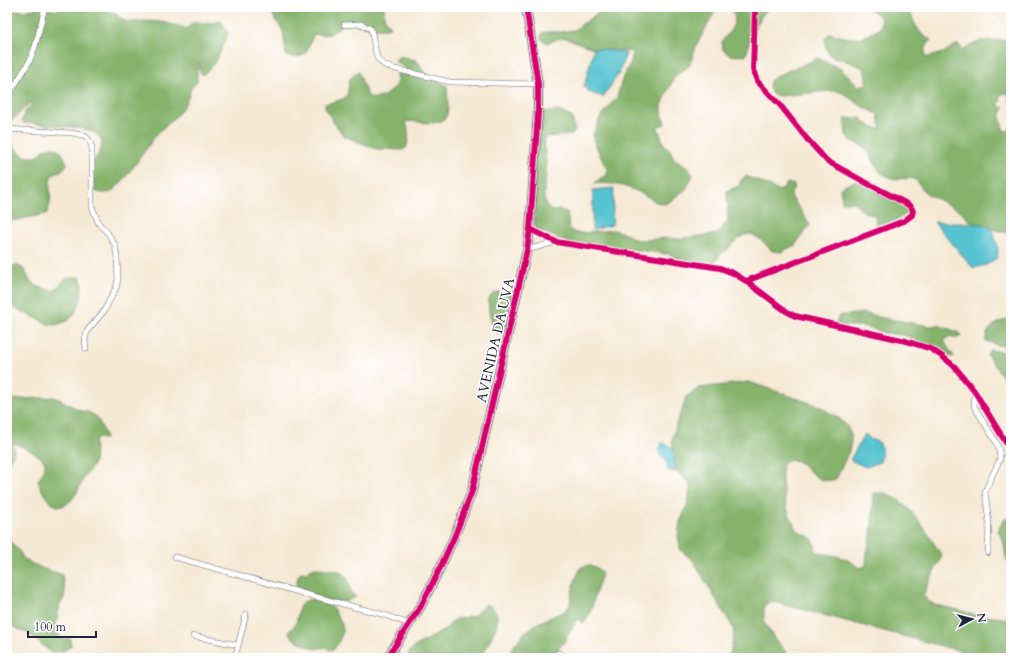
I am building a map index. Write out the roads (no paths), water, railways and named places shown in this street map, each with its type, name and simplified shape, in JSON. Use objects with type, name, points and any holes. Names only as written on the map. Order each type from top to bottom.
[{"type":"main road","name":"AVENIDA DA UVA","points":[[387,658],[421,606],[455,535],[472,491],[527,250],[530,229],[538,112],[538,84],[526,7]]},
{"type":"street","points":[[7,98],[29,62],[35,47],[46,7]]},
{"type":"street","points":[[746,281],[904,221],[912,215],[913,211],[911,207],[900,199],[827,161],[780,105],[756,81],[753,70],[755,7]]},
{"type":"street","points":[[344,25],[361,24],[371,29],[377,58],[384,65],[395,69],[450,82],[538,84]]},
{"type":"street","points":[[7,129],[82,134],[90,141],[92,148],[92,207],[99,224],[107,232],[115,244],[118,279],[116,288],[104,311],[87,331],[85,340],[86,349]]},
{"type":"street","points":[[530,229],[556,242],[720,268],[733,273],[746,281],[795,316],[906,341],[931,349],[943,356],[954,366],[975,392],[1011,450]]},
{"type":"street","points":[[527,250],[556,242]]},
{"type":"street","points":[[975,392],[974,406],[996,442],[1000,455],[998,464],[985,491],[989,523],[988,553]]},
{"type":"street","points":[[175,557],[409,624]]},
{"type":"street","points":[[235,658],[246,614]]},
{"type":"street","points":[[193,636],[238,645]]},
{"type":"street","points":[[548,658],[559,653],[568,658]]},
{"type":"water","points":[[594,48],[626,53],[619,73],[603,97],[589,92],[584,87]]},
{"type":"water","points":[[614,188],[612,225],[592,230],[593,190]]},
{"type":"water","points":[[934,222],[983,224],[990,227],[997,246],[997,258],[986,265],[973,268]]},
{"type":"water","points":[[864,435],[867,435],[870,439],[880,443],[881,450],[880,462],[866,467],[850,460]]},
{"type":"water","points":[[662,443],[669,446],[674,452],[675,472],[668,470],[667,462],[660,456],[659,446]]}]
